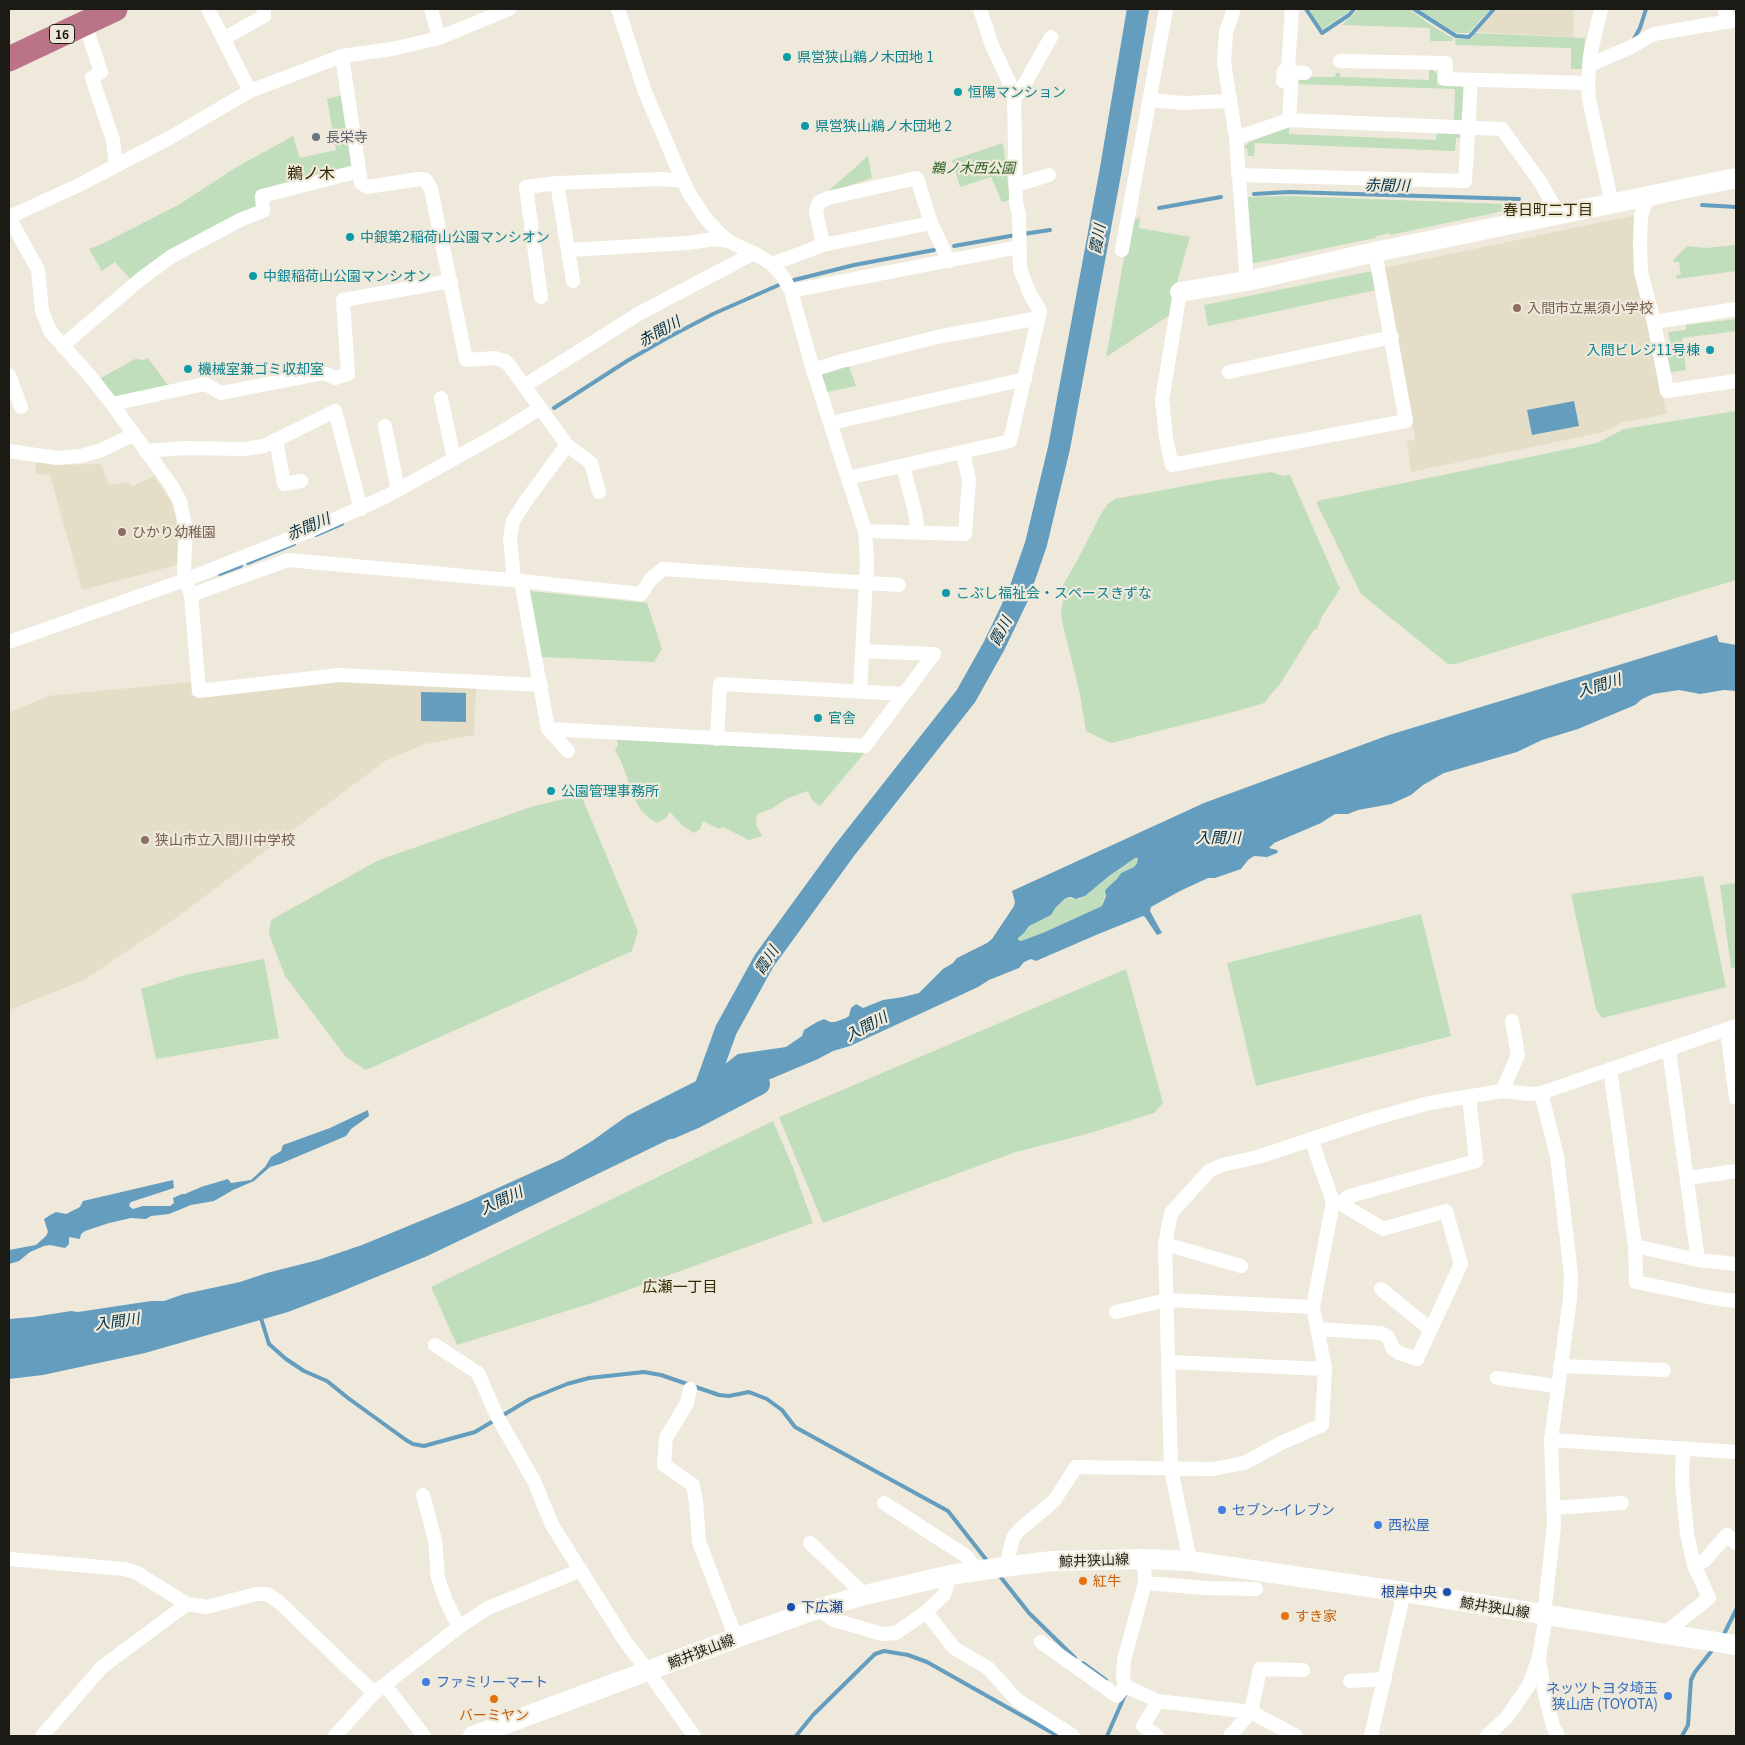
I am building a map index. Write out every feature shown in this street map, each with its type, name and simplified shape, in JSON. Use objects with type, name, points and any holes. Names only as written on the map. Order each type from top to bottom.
[{"type":"highway","name":"16","points":[[9,43],[83,16],[115,9]]},
{"type":"highway","name":"16","points":[[9,59],[83,16]]},
{"type":"main road","points":[[1180,292],[1247,281],[1375,252],[1736,178]]},
{"type":"main road","name":"鯨井狭山線","points":[[473,1736],[817,1609],[865,1595],[950,1575],[1052,1561],[1144,1558],[1190,1561],[1404,1592],[1665,1634],[1729,1641]]},
{"type":"street","points":[[208,9],[250,91]]},
{"type":"street","points":[[223,39],[264,16],[264,9]]},
{"type":"street","points":[[431,9],[438,38]]},
{"type":"street","points":[[509,9],[438,38],[392,49],[342,56],[250,91],[171,137],[116,164],[79,185],[9,217],[38,270],[42,312],[50,331],[112,404],[171,484],[180,501],[186,530],[184,555],[186,580],[191,596],[199,691],[339,675],[541,685]]},
{"type":"street","points":[[618,9],[645,92],[682,181],[706,219],[728,241],[772,264],[791,291],[813,370],[866,531],[867,562],[860,692]]},
{"type":"street","points":[[848,478],[1010,441],[1040,312],[1020,269],[1016,202],[1014,93],[991,43],[980,9]]},
{"type":"street","points":[[1122,250],[1166,9]]},
{"type":"street","points":[[1234,9],[1226,32],[1224,62],[1236,138],[1247,281]]},
{"type":"street","points":[[1283,81],[1284,71],[1288,67],[1292,9]]},
{"type":"street","points":[[1601,9],[1588,65],[1588,83],[1589,98],[1612,204]]},
{"type":"street","points":[[83,16],[101,72],[92,78],[113,140],[116,164]]},
{"type":"street","points":[[1588,65],[1629,48],[1654,34],[1730,17]]},
{"type":"street","points":[[1014,93],[1020,92],[1051,38]]},
{"type":"street","points":[[342,56],[361,182],[367,187],[426,180],[431,189],[466,360],[495,358],[505,361],[566,445],[591,463],[599,492]]},
{"type":"street","points":[[1340,61],[1446,63],[1445,79],[1588,83]]},
{"type":"street","points":[[1289,120],[1292,72],[1305,72]]},
{"type":"street","points":[[1238,175],[1465,181],[1471,80]]},
{"type":"street","points":[[1150,100],[1183,103],[1229,101]]},
{"type":"street","points":[[1236,138],[1289,120],[1502,129],[1541,183],[1559,215]]},
{"type":"street","points":[[62,346],[142,278],[172,256],[242,219],[263,211],[262,196],[360,171]]},
{"type":"street","points":[[1016,184],[1049,175]]},
{"type":"street","points":[[541,297],[526,187],[557,183],[660,178],[682,181]]},
{"type":"street","points":[[823,245],[816,211],[819,202],[828,198],[917,178],[931,223],[949,261]]},
{"type":"street","points":[[557,183],[573,281]]},
{"type":"street","points":[[1648,196],[1641,215],[1641,272],[1654,322],[1667,391],[1736,382]]},
{"type":"street","points":[[772,264],[823,245],[931,223]]},
{"type":"street","points":[[569,250],[687,244],[715,240],[728,241]]},
{"type":"street","points":[[791,291],[1019,247]]},
{"type":"street","points":[[1180,292],[1162,400],[1166,438],[1172,465],[1406,421],[1375,252]]},
{"type":"street","points":[[524,386],[640,314],[754,253]]},
{"type":"street","points":[[112,404],[205,384],[221,393],[324,374],[335,378],[348,374],[343,300],[451,281]]},
{"type":"street","points":[[1654,322],[1736,309]]},
{"type":"street","points":[[813,370],[937,337],[1039,318]]},
{"type":"street","points":[[1229,372],[1392,337]]},
{"type":"street","points":[[9,375],[21,407]]},
{"type":"street","points":[[831,423],[1025,379]]},
{"type":"street","points":[[441,398],[454,459]]},
{"type":"street","points":[[9,642],[186,580],[310,532],[398,490],[502,432],[540,408]]},
{"type":"street","points":[[145,451],[185,448],[244,449],[264,446],[335,411],[361,508]]},
{"type":"street","points":[[385,426],[398,490]]},
{"type":"street","points":[[9,451],[57,458],[81,456],[99,451],[133,435]]},
{"type":"street","points":[[276,440],[284,484],[301,481]]},
{"type":"street","points":[[566,445],[524,502],[513,521],[510,539],[541,685],[548,729],[568,751]]},
{"type":"street","points":[[866,531],[965,534],[969,480],[963,452]]},
{"type":"street","points":[[903,466],[915,512],[918,533]]},
{"type":"street","points":[[191,596],[288,560],[518,580],[641,594],[651,579],[663,569],[899,585]]},
{"type":"street","points":[[548,729],[865,746],[934,654],[862,651]]},
{"type":"street","points":[[718,739],[720,684],[904,694]]},
{"type":"street","points":[[1502,1091],[1518,1055],[1512,1021]]},
{"type":"street","points":[[1190,1561],[1171,1469],[1165,1244],[1171,1213],[1209,1171],[1222,1165],[1258,1157],[1369,1120],[1429,1103],[1502,1091],[1529,1094],[1541,1093],[1732,1027],[1736,1098]]},
{"type":"street","points":[[1669,1050],[1698,1260]]},
{"type":"street","points":[[1610,1069],[1635,1246],[1636,1282],[1713,1298],[1736,1300]]},
{"type":"street","points":[[1487,1736],[1507,1717],[1529,1685],[1538,1657],[1546,1615],[1545,1606],[1554,1526],[1551,1440],[1570,1298],[1571,1274],[1557,1156],[1541,1093]]},
{"type":"street","points":[[1337,1202],[1350,1196],[1476,1161],[1469,1096]]},
{"type":"street","points":[[884,1504],[966,1556],[994,1568],[1009,1554],[1013,1538],[1019,1530],[1054,1501],[1076,1467],[1213,1469],[1244,1463],[1281,1443],[1322,1425],[1325,1369],[1313,1307],[1337,1202],[1311,1139]]},
{"type":"street","points":[[1688,1178],[1736,1171]]},
{"type":"street","points":[[1317,1329],[1381,1333],[1388,1337],[1393,1349],[1417,1359],[1461,1264],[1446,1211],[1383,1229],[1337,1202]]},
{"type":"street","points":[[1165,1244],[1241,1266]]},
{"type":"street","points":[[1635,1246],[1698,1260],[1736,1264]]},
{"type":"street","points":[[1381,1288],[1430,1329]]},
{"type":"street","points":[[1116,1312],[1166,1300],[1313,1307]]},
{"type":"street","points":[[435,1344],[478,1373],[499,1419],[534,1482],[552,1525],[626,1641],[694,1736]]},
{"type":"street","points":[[1168,1362],[1325,1369]]},
{"type":"street","points":[[1560,1366],[1664,1370]]},
{"type":"street","points":[[1497,1378],[1557,1386]]},
{"type":"street","points":[[690,1389],[687,1403],[666,1438],[664,1465],[693,1485],[699,1542],[736,1638]]},
{"type":"street","points":[[1551,1440],[1736,1452]]},
{"type":"street","points":[[1665,1634],[1709,1598],[1694,1566],[1687,1534],[1682,1480],[1683,1448]]},
{"type":"street","points":[[423,1495],[435,1540],[438,1578],[459,1627]]},
{"type":"street","points":[[1554,1508],[1622,1503]]},
{"type":"street","points":[[1694,1566],[1704,1561],[1727,1535],[1736,1543]]},
{"type":"street","points":[[810,1543],[865,1595]]},
{"type":"street","points":[[1121,1691],[1124,1660],[1146,1583],[1144,1558]]},
{"type":"street","points":[[9,1559],[125,1570],[137,1573],[187,1604],[207,1607],[256,1594],[266,1594],[278,1601],[380,1689],[424,1736]]},
{"type":"street","points":[[335,1736],[380,1689],[459,1627],[488,1608],[581,1570]]},
{"type":"street","points":[[817,1609],[834,1620],[882,1634],[896,1633],[926,1612],[944,1595],[950,1575]]},
{"type":"street","points":[[1146,1583],[1206,1588],[1256,1589]]},
{"type":"street","points":[[1371,1736],[1404,1592]]},
{"type":"street","points":[[42,1736],[102,1667],[187,1604]]},
{"type":"street","points":[[926,1612],[954,1648],[988,1668],[1016,1700],[1067,1735]]},
{"type":"street","points":[[1041,1642],[1121,1691],[1158,1701],[1251,1712],[1296,1736]]},
{"type":"street","points":[[1538,1657],[1546,1699],[1553,1726],[1558,1736]]},
{"type":"street","points":[[1230,1736],[1251,1712],[1260,1669],[1303,1670]]},
{"type":"street","points":[[1350,1681],[1385,1679]]},
{"type":"street","points":[[1157,1736],[1143,1726],[1158,1701]]},
{"type":"shaded area","points":[[1497,9],[1574,9],[1573,37],[1476,32]]},
{"type":"shaded area","name":"入間市立黒須小学校","points":[[1636,215],[1635,271],[1667,414],[1621,423],[1604,432],[1411,472],[1407,441],[1415,439],[1383,268]]},
{"type":"shaded area","name":"ひかり幼稚園","points":[[35,460],[56,465],[101,464],[109,485],[126,482],[133,486],[154,476],[171,502],[177,521],[179,543],[177,565],[82,590],[50,475],[36,474]]},
{"type":"shaded area","name":"狭山市立入間川中学校","points":[[339,681],[476,686],[474,735],[425,744],[385,761],[176,918],[84,980],[9,1010],[9,713],[48,696],[191,682],[192,696]]},
{"type":"green space","points":[[1308,9],[1350,9],[1321,30]]},
{"type":"green space","points":[[1359,9],[1409,9],[1454,39],[1452,41],[1430,41],[1430,28],[1342,25]]},
{"type":"green space","points":[[1418,9],[1491,9],[1468,33],[1456,33]]},
{"type":"green space","points":[[1475,33],[1585,38],[1582,69],[1571,69],[1571,48],[1456,45],[1455,39],[1471,39]]},
{"type":"green space","points":[[1429,70],[1433,70],[1437,74],[1437,85],[1460,86],[1465,90],[1463,121],[1454,120],[1455,89],[1295,84],[1296,77],[1335,77],[1336,73],[1340,73],[1340,77],[1429,80]]},
{"type":"green space","points":[[343,95],[354,167],[258,193],[258,207],[132,281],[115,262],[102,271],[89,249],[180,204],[235,168],[293,136],[300,158],[336,150],[327,99]]},
{"type":"green space","points":[[1289,127],[1289,134],[1436,140],[1437,131],[1456,132],[1460,135],[1460,138],[1456,138],[1455,151],[1255,143],[1254,156],[1248,156],[1247,148],[1243,148],[1249,142]]},
{"type":"green space","name":"鵜ノ木西公園","points":[[1003,143],[1010,200],[1002,202],[991,177],[960,187],[952,160]]},
{"type":"green space","points":[[868,156],[872,178],[825,194]]},
{"type":"green space","points":[[1289,196],[1532,205],[1390,235],[1389,233],[1375,238],[1250,264],[1245,197]]},
{"type":"green space","points":[[1140,218],[1139,228],[1190,237],[1170,315],[1106,357],[1131,220]]},
{"type":"green space","points":[[1736,245],[1736,271],[1677,279],[1676,275],[1681,275],[1679,262],[1674,262],[1673,260],[1687,246],[1706,248]]},
{"type":"green space","points":[[1372,271],[1376,290],[1208,326],[1204,305]]},
{"type":"green space","points":[[1736,319],[1736,331],[1682,338],[1686,370],[1670,372],[1666,355],[1673,353],[1668,332],[1686,330],[1686,325]]},
{"type":"green space","points":[[148,358],[168,385],[114,399],[101,378],[135,359],[144,360]]},
{"type":"green space","points":[[849,366],[856,386],[827,392],[821,373]]},
{"type":"green space","points":[[1736,411],[1736,580],[1455,664],[1448,664],[1361,594],[1317,504],[1317,501],[1597,443],[1624,429]]},
{"type":"green space","points":[[1271,472],[1283,476],[1290,475],[1340,589],[1322,616],[1317,629],[1313,631],[1282,681],[1264,703],[1226,714],[1111,743],[1086,731],[1080,694],[1062,621],[1063,585],[1102,512],[1115,499]]},
{"type":"green space","points":[[529,591],[647,603],[662,649],[654,662],[541,657]]},
{"type":"green space","points":[[616,737],[866,751],[820,806],[812,800],[808,791],[788,798],[771,809],[757,814],[756,824],[762,836],[749,840],[723,827],[719,829],[703,821],[700,829],[694,833],[683,826],[670,812],[666,818],[657,823],[649,818],[636,802],[615,750],[618,745]]},
{"type":"green space","points":[[581,795],[638,931],[632,951],[366,1070],[346,1057],[285,976],[269,934],[271,920],[379,860],[534,806]]},
{"type":"green space","points":[[1135,858],[1138,858],[1134,867],[1121,873],[1107,888],[1102,906],[1045,932],[1021,941],[1018,940],[1029,926],[1051,915],[1056,907],[1067,898],[1080,899]]},
{"type":"green space","points":[[1703,876],[1726,987],[1602,1018],[1596,1009],[1571,894]]},
{"type":"green space","points":[[1736,883],[1736,968],[1731,968],[1720,885]]},
{"type":"green space","points":[[1421,914],[1451,1036],[1256,1086],[1227,963]]},
{"type":"green space","points":[[264,959],[279,1038],[156,1059],[141,989],[185,975]]},
{"type":"green space","points":[[1126,969],[1163,1103],[1154,1113],[1090,1133],[1016,1152],[823,1223],[779,1117]]},
{"type":"green space","points":[[773,1121],[792,1165],[813,1223],[589,1304],[457,1345],[431,1287]]},
{"type":"water","points":[[1574,401],[1579,426],[1532,435],[1527,410]]},
{"type":"water","name":"入間川","points":[[1717,635],[1719,642],[1736,645],[1736,691],[1724,690],[1700,694],[1679,690],[1653,694],[1635,705],[1578,729],[1542,740],[1517,752],[1444,773],[1423,785],[1411,795],[1391,804],[1358,810],[1348,814],[1335,814],[1321,823],[1274,843],[1269,848],[1277,850],[1277,853],[1267,857],[1254,856],[1241,869],[1215,878],[1208,878],[1151,907],[1150,911],[1162,933],[1157,935],[1143,916],[1036,961],[1031,959],[1024,962],[1019,968],[989,980],[978,987],[850,1046],[833,1051],[761,1083],[742,1094],[712,1107],[678,1127],[675,1131],[676,1136],[425,1257],[288,1312],[145,1353],[43,1375],[9,1379],[9,1319],[164,1301],[184,1294],[240,1282],[318,1260],[362,1245],[469,1201],[562,1159],[592,1141],[627,1116],[716,1071],[738,1054],[786,1047],[802,1036],[804,1030],[817,1022],[824,1019],[835,1022],[846,1018],[849,1016],[851,1008],[856,1004],[863,1008],[883,1000],[919,993],[957,958],[992,939],[1014,906],[1015,902],[1012,891],[1204,803],[1389,735]],"holes":[[[1135,858],[1138,858],[1134,867],[1121,873],[1107,888],[1102,906],[1045,932],[1021,941],[1018,940],[1029,926],[1051,915],[1056,907],[1066,898],[1076,899],[1085,896],[1109,876]]]},
{"type":"water","points":[[421,692],[466,693],[466,722],[421,721]]},
{"type":"water","points":[[368,1110],[369,1116],[351,1129],[346,1136],[270,1167],[254,1181],[214,1201],[191,1205],[169,1214],[151,1216],[146,1219],[131,1218],[109,1223],[85,1231],[81,1234],[80,1239],[69,1237],[69,1244],[65,1248],[50,1245],[44,1246],[30,1252],[19,1261],[9,1264],[9,1250],[36,1245],[48,1232],[44,1219],[56,1212],[66,1214],[80,1207],[83,1201],[173,1180],[174,1188],[131,1202],[130,1207],[133,1209],[143,1206],[170,1206],[174,1203],[173,1198],[201,1187],[228,1179],[231,1183],[251,1180],[265,1167],[271,1157],[281,1151],[283,1145],[330,1128]]},
{"type":"waterway","name":"霞川","points":[[700,1102],[726,1030],[764,961],[844,851],[966,696],[994,646],[1018,596],[1036,544],[1059,448],[1110,174],[1138,9]]},
{"type":"waterway","points":[[1306,9],[1322,33],[1349,15],[1354,9]]},
{"type":"waterway","points":[[1414,9],[1456,36],[1469,37],[1494,9]]},
{"type":"waterway","points":[[1634,39],[1646,9]]},
{"type":"waterway","name":"赤間川","points":[[1254,194],[1289,192],[1519,199]]},
{"type":"waterway","name":"赤間川","points":[[1159,208],[1221,197]]},
{"type":"waterway","name":"赤間川","points":[[1702,205],[1736,207]]},
{"type":"waterway","name":"赤間川","points":[[1023,234],[1050,230]]},
{"type":"waterway","name":"赤間川","points":[[954,246],[1016,235]]},
{"type":"waterway","name":"赤間川","points":[[794,280],[854,265],[934,250]]},
{"type":"waterway","name":"赤間川","points":[[554,408],[627,361],[667,338],[713,314],[781,284]]},
{"type":"waterway","name":"赤間川","points":[[316,535],[342,524]]},
{"type":"waterway","name":"赤間川","points":[[248,563],[294,544]]},
{"type":"waterway","name":"赤間川","points":[[220,574],[241,566]]},
{"type":"waterway","name":"入間川","points":[[671,1128],[759,1084]]},
{"type":"waterway","points":[[260,1315],[269,1344],[286,1359],[304,1371],[327,1381],[406,1440],[413,1444],[424,1446],[475,1432],[530,1399],[567,1384],[589,1378],[644,1372],[661,1375],[719,1395],[729,1396],[749,1392],[767,1399],[782,1410],[795,1427],[948,1511],[988,1562]]},
{"type":"waterway","points":[[999,1575],[1029,1613],[1075,1658]]},
{"type":"waterway","points":[[1723,1636],[1736,1610]]},
{"type":"waterway","points":[[1682,1736],[1688,1725],[1691,1680],[1714,1648]]},
{"type":"waterway","points":[[796,1736],[813,1715],[875,1654],[884,1651],[908,1655],[927,1662],[1058,1736]]},
{"type":"waterway","points":[[1083,1663],[1106,1680]]},
{"type":"waterway","points":[[1107,1736],[1125,1695]]},
{"type":"place","name":"県営狭山鵜ノ木団地 1","points":[[787,57]]},
{"type":"place","name":"恒陽マンション","points":[[958,92]]},
{"type":"place","name":"県営狭山鵜ノ木団地 2","points":[[805,126]]},
{"type":"place","name":"長栄寺","points":[[316,137]]},
{"type":"place","name":"中銀第2稲荷山公園マンシオン","points":[[350,237]]},
{"type":"place","name":"中銀稲荷山公園マンシオン","points":[[253,276]]},
{"type":"place","name":"入間市立黒須小学校","points":[[1517,308]]},
{"type":"place","name":"入間ビレジ11号棟","points":[[1710,350]]},
{"type":"place","name":"機械室兼ゴミ収却室","points":[[188,369]]},
{"type":"place","name":"ひかり幼稚園","points":[[122,532]]},
{"type":"place","name":"こぶし福祉会・スペースきずな","points":[[946,593]]},
{"type":"place","name":"官舎","points":[[818,718]]},
{"type":"place","name":"公園管理事務所","points":[[551,791]]},
{"type":"place","name":"狭山市立入間川中学校","points":[[145,840]]},
{"type":"place","name":"セブン-イレブン","points":[[1222,1510]]},
{"type":"place","name":"西松屋","points":[[1378,1525]]},
{"type":"place","name":"紅牛","points":[[1083,1581]]},
{"type":"place","name":"根岸中央","points":[[1447,1592]]},
{"type":"place","name":"下広瀬","points":[[791,1607]]},
{"type":"place","name":"すき家","points":[[1285,1616]]},
{"type":"place","name":"ファミリーマート","points":[[426,1682]]},
{"type":"place","name":"ネッツトヨタ埼玉 狭山店 (TOYOTA)","points":[[1668,1696]]},
{"type":"place","name":"バーミヤン","points":[[494,1699]]},
{"type":"district","name":"鵜ノ木","points":[[311,173]]},
{"type":"district","name":"春日町二丁目","points":[[1548,209]]},
{"type":"district","name":"広瀬一丁目","points":[[680,1286]]}]
